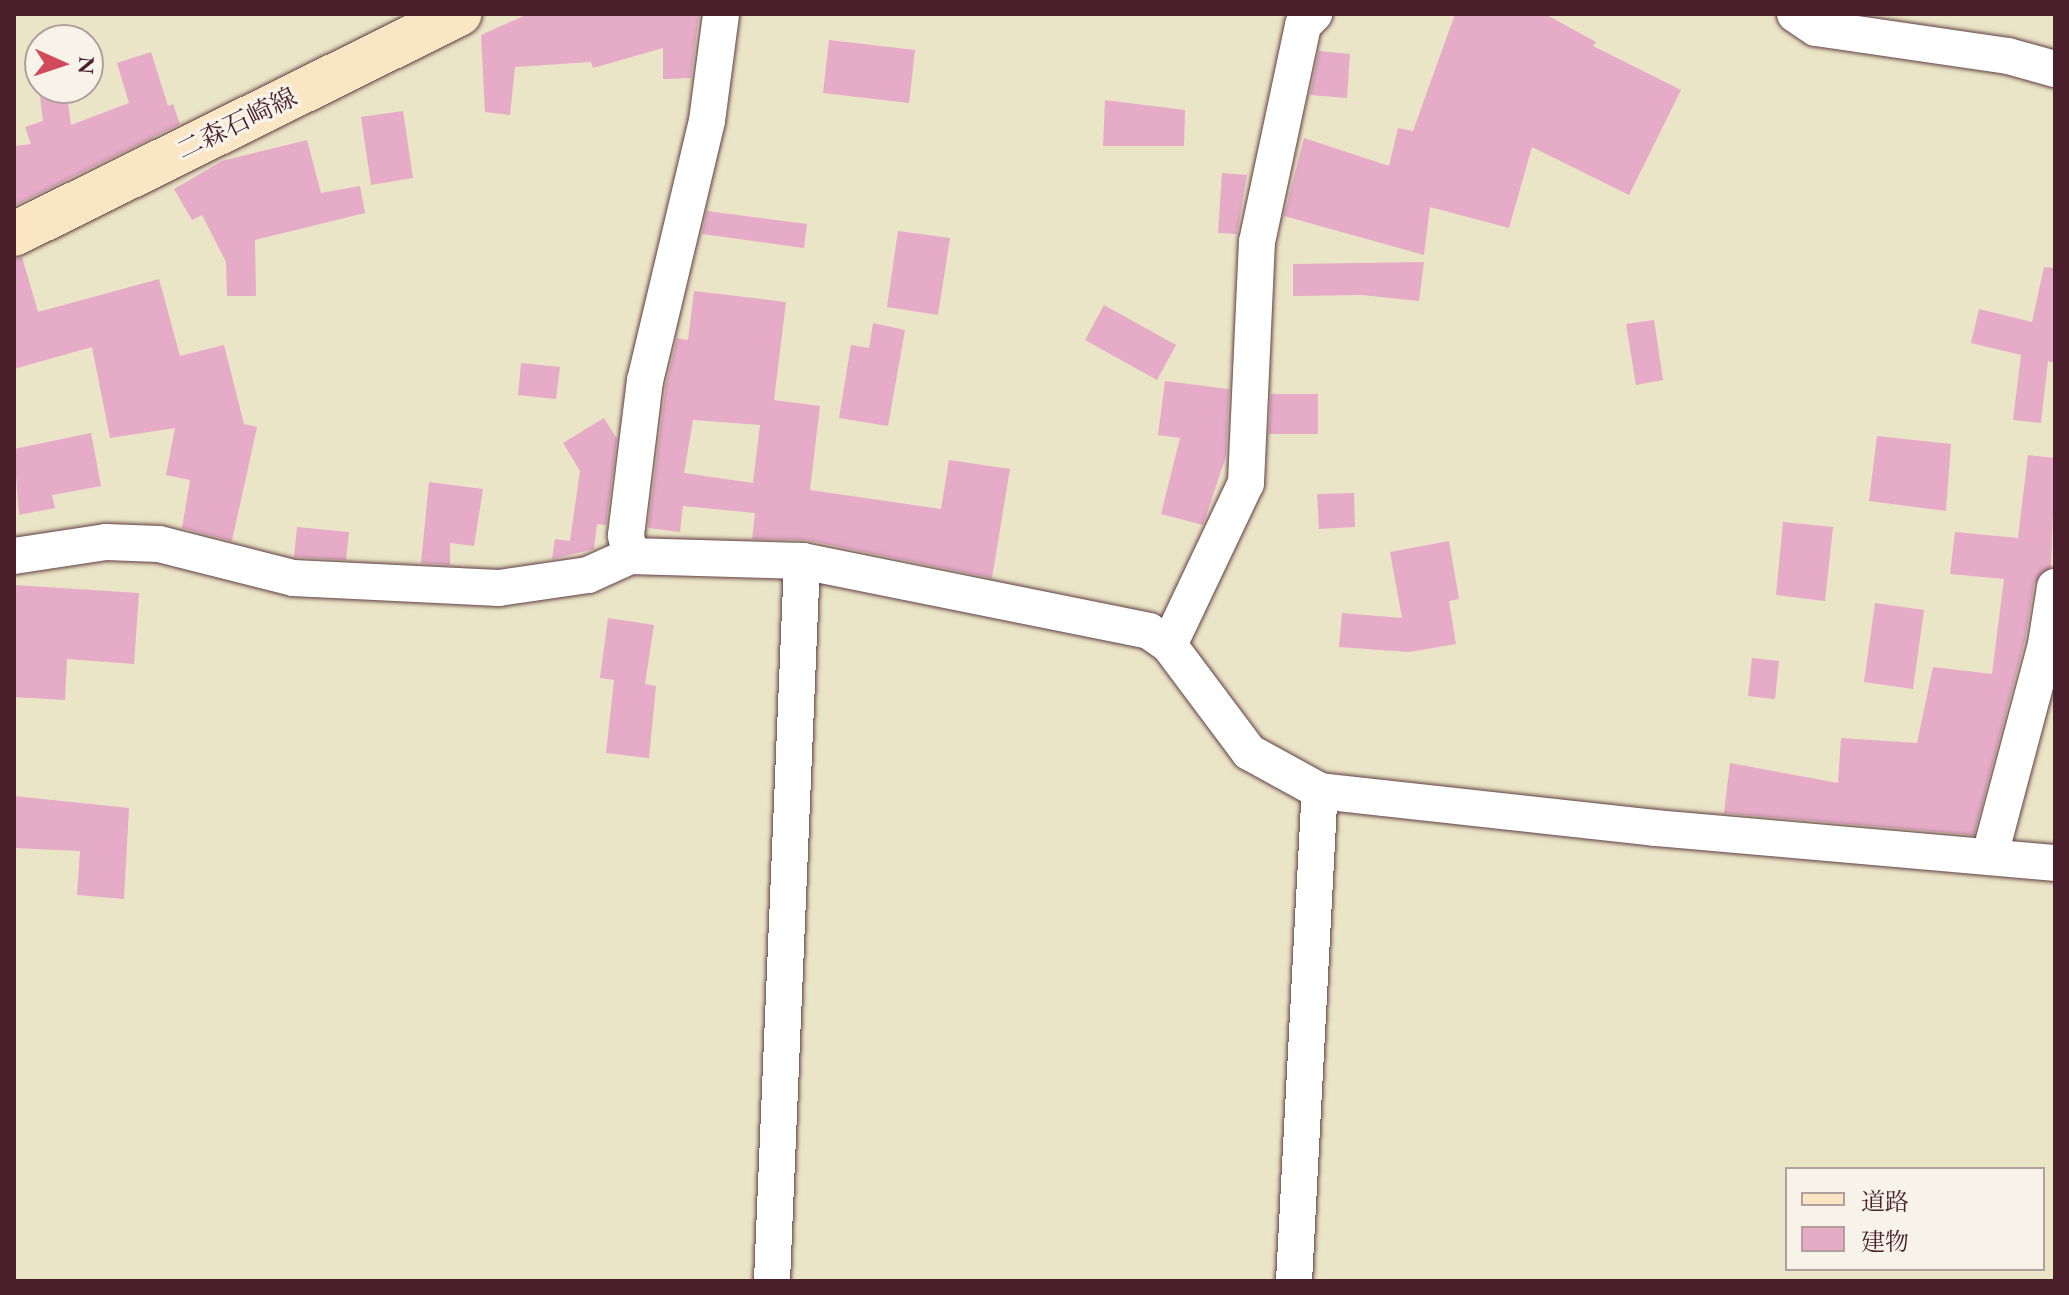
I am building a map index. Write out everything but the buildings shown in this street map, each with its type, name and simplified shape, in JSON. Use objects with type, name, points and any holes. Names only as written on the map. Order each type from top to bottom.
[{"type":"main road","name":"二森石崎線","points":[[14,234],[460,14]]},
{"type":"street","points":[[630,556],[626,535],[645,381],[707,121],[721,14]]},
{"type":"street","points":[[1169,645],[1246,483],[1257,242],[1303,25],[1314,14]]},
{"type":"street","points":[[1795,14],[1816,28],[2008,56],[2055,69]]},
{"type":"street","points":[[14,556],[106,542],[159,544],[293,578],[499,588],[588,575],[630,556],[802,561],[1105,618],[1149,631],[1169,645],[1249,752],[1320,791],[1655,828],[2055,863]]},
{"type":"street","points":[[772,1281],[802,561]]},
{"type":"street","points":[[1990,855],[2046,644],[2055,587]]},
{"type":"street","points":[[1294,1281],[1320,791]]}]
